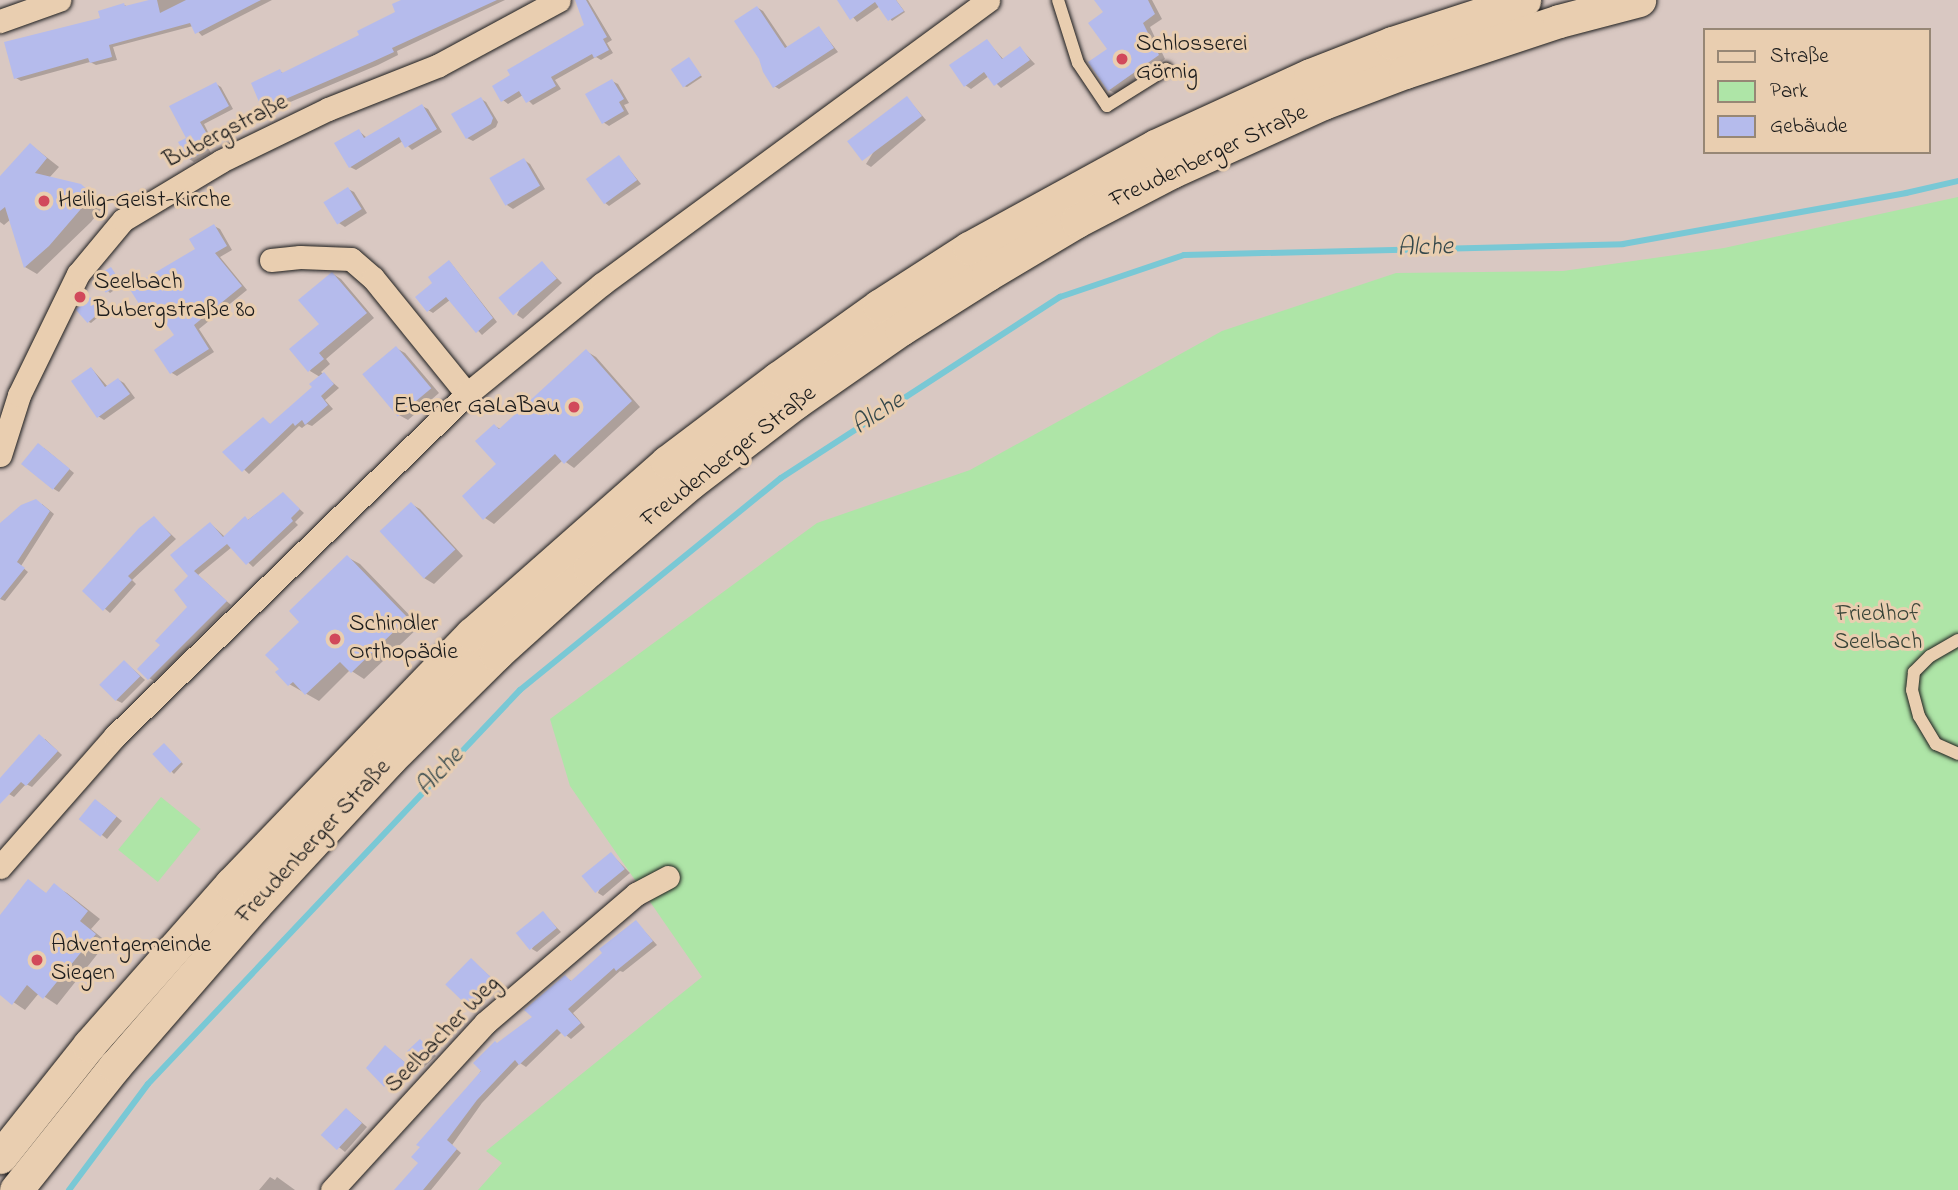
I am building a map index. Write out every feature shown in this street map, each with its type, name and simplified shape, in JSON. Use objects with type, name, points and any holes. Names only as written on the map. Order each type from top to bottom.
[{"type":"main road","name":"Freudenberger Straße","points":[[0,1157],[89,1045],[222,894],[383,723],[472,634],[567,546],[667,462],[766,386],[879,306],[969,248],[1155,146],[1310,75],[1392,43],[1524,0]]},
{"type":"main road","name":"Freudenberger Straße","points":[[16,1190],[132,1046],[254,906],[389,760],[496,654],[590,569],[690,484],[796,402],[901,329],[988,274],[1077,221],[1171,172],[1311,109],[1405,72],[1546,25],[1639,0]]},
{"type":"street","points":[[0,21],[59,0]]},
{"type":"street","name":"Bubergstraße","points":[[0,454],[19,394],[78,274],[124,220],[221,161],[328,109],[439,65],[559,0]]},
{"type":"street","points":[[0,866],[115,736],[467,394],[602,284],[988,0]]},
{"type":"street","points":[[271,260],[312,257],[351,259],[373,278],[467,394]]},
{"type":"street","name":"Seelbacher Weg","points":[[332,1190],[485,1023],[636,894],[668,877]]},
{"type":"lane","points":[[1058,0],[1078,63],[1107,106],[1166,69]]},
{"type":"lane","points":[[1958,640],[1930,656],[1914,672],[1912,690],[1919,716],[1936,744],[1958,754]]},
{"type":"green space","name":"Friedhof Seelbach","points":[[1958,197],[1958,1190],[478,1190],[502,1163],[486,1151],[702,977],[570,786],[550,719],[817,523],[970,470],[1222,331],[1396,273],[1563,271],[1724,248]]},
{"type":"green space","points":[[161,797],[201,829],[158,882],[118,850]]},
{"type":"building","points":[[157,0],[160,13],[186,0],[261,0],[195,34],[190,23],[109,45],[112,57],[90,63],[88,58],[14,79],[4,42],[100,18],[98,11],[124,3],[125,6]]},
{"type":"building","points":[[401,0],[497,0],[392,48],[394,52],[262,109],[251,83],[280,69],[282,73],[359,35],[357,31],[395,12],[392,4]]},
{"type":"building","points":[[575,0],[586,0],[607,37],[603,39],[609,50],[594,58],[592,54],[551,77],[556,86],[526,103],[519,91],[501,102],[492,86],[510,75],[507,70],[584,25]]},
{"type":"building","points":[[837,0],[896,0],[904,11],[888,21],[875,2],[850,20]]},
{"type":"building","points":[[1094,0],[1148,0],[1155,14],[1143,23],[1159,55],[1108,91],[1088,62],[1107,49],[1088,23],[1103,12]]},
{"type":"building","points":[[757,6],[785,48],[819,26],[834,48],[773,88],[759,59],[734,21]]},
{"type":"building","points":[[987,39],[1002,59],[1020,46],[1030,60],[994,86],[984,72],[964,87],[949,65]]},
{"type":"building","points":[[689,57],[701,75],[683,88],[671,69]]},
{"type":"building","points":[[612,79],[624,99],[619,102],[624,111],[602,124],[585,94]]},
{"type":"building","points":[[216,82],[229,106],[200,122],[210,139],[203,143],[207,150],[188,160],[178,142],[186,138],[169,106]]},
{"type":"building","points":[[907,96],[922,116],[862,161],[847,141]]},
{"type":"building","points":[[481,97],[493,118],[491,124],[466,139],[451,114]]},
{"type":"building","points":[[422,104],[437,129],[405,148],[399,137],[349,168],[334,143],[359,129],[364,138]]},
{"type":"building","name":"Heilig-Geist-Kirche","points":[[30,143],[47,158],[35,173],[81,184],[93,195],[49,246],[24,268],[5,207],[0,211],[0,176]]},
{"type":"building","points":[[619,155],[637,180],[604,204],[586,179]]},
{"type":"building","points":[[524,158],[540,186],[505,206],[489,178]]},
{"type":"building","points":[[348,187],[362,209],[337,224],[323,202]]},
{"type":"building","points":[[214,224],[227,246],[215,253],[242,286],[194,325],[209,349],[170,374],[154,350],[174,335],[152,304],[143,310],[129,288],[195,249],[189,239]]},
{"type":"building","points":[[449,260],[493,318],[476,333],[446,297],[427,312],[415,297],[432,283],[428,277]]},
{"type":"building","points":[[542,261],[557,279],[513,315],[498,298]]},
{"type":"building","points":[[111,267],[121,283],[106,293],[96,277]]},
{"type":"building","points":[[332,272],[367,313],[319,353],[324,359],[308,372],[289,349],[319,324],[298,300]]},
{"type":"building","points":[[90,297],[102,311],[87,323],[76,309]]},
{"type":"building","points":[[396,346],[431,388],[398,416],[362,374]]},
{"type":"building","points":[[586,349],[632,401],[564,464],[555,454],[483,520],[462,496],[496,464],[475,441],[494,424],[499,429]]},
{"type":"building","points":[[91,367],[105,387],[118,378],[130,394],[97,418],[71,381]]},
{"type":"building","points":[[324,372],[334,384],[321,396],[328,405],[305,425],[302,420],[295,426],[293,423],[242,472],[222,452],[263,417],[270,424],[312,387],[309,384]]},
{"type":"building","points":[[38,443],[70,469],[53,490],[21,464]]},
{"type":"building","points":[[283,492],[300,509],[291,518],[293,521],[252,560],[246,565],[227,544],[194,571],[227,601],[148,680],[137,669],[160,645],[155,641],[187,607],[174,590],[188,576],[170,555],[210,522],[223,537],[245,516],[248,520]]},
{"type":"building","points":[[36,499],[50,511],[17,562],[25,568],[0,599],[0,523],[21,505]]},
{"type":"building","points":[[411,502],[455,550],[424,579],[380,531]]},
{"type":"building","points":[[154,516],[171,535],[128,576],[132,580],[103,611],[82,591],[139,528]]},
{"type":"building","name":"Schindler Orthopädie","points":[[347,555],[408,618],[351,673],[340,662],[305,695],[293,682],[288,686],[275,672],[279,669],[265,655],[299,622],[289,611]]},
{"type":"building","points":[[124,660],[140,676],[116,701],[99,685]]},
{"type":"building","points":[[39,734],[58,751],[26,786],[21,782],[0,804],[0,778]]},
{"type":"building","points":[[164,743],[182,762],[170,773],[152,754]]},
{"type":"building","points":[[95,799],[117,817],[100,837],[79,819]]},
{"type":"building","points":[[611,852],[625,869],[595,893],[581,876]]},
{"type":"building","name":"Adventgemeinde Siegen","points":[[28,879],[46,893],[54,883],[88,911],[80,921],[96,934],[43,999],[27,985],[12,1005],[0,995],[0,915]]},
{"type":"building","points":[[543,911],[557,928],[530,950],[516,933]]},
{"type":"building","points":[[636,920],[653,941],[616,971],[614,968],[568,1009],[581,1023],[565,1037],[557,1029],[519,1065],[515,1060],[477,1100],[447,1140],[457,1149],[423,1190],[394,1190],[418,1163],[411,1157],[420,1147],[416,1145],[481,1071],[473,1063],[495,1041],[497,1043],[532,1017],[524,1010],[565,975],[571,981],[602,953],[599,949]]},
{"type":"building","points":[[471,958],[494,980],[468,1007],[445,985]]},
{"type":"building","points":[[420,1039],[434,1054],[421,1067],[407,1051]]},
{"type":"building","points":[[385,1045],[409,1066],[384,1087],[366,1068]]},
{"type":"building","points":[[346,1108],[362,1123],[337,1150],[321,1135]]},
{"type":"waterway","name":"Alche","points":[[69,1190],[148,1084],[520,690],[781,478],[1060,297],[1184,255],[1623,244],[1906,193],[1958,181]]},
{"type":"place","name":"Schlosserei Görnig","points":[[1122,59]]},
{"type":"place","name":"Heilig-Geist-Kirche","points":[[44,201]]},
{"type":"place","name":"Seelbach Bubergstraße 80","points":[[80,297]]},
{"type":"place","name":"Ebener GaLaBau","points":[[574,407]]},
{"type":"place","name":"Schindler Orthopädie","points":[[335,639]]},
{"type":"place","name":"Adventgemeinde Siegen","points":[[37,960]]}]
